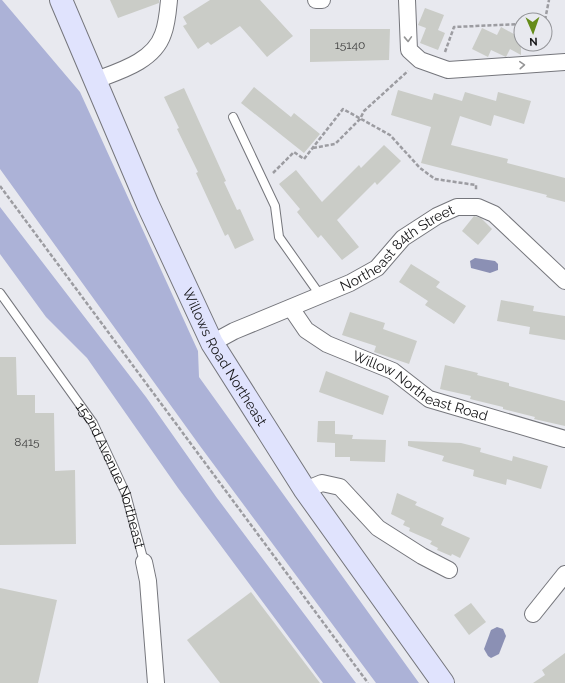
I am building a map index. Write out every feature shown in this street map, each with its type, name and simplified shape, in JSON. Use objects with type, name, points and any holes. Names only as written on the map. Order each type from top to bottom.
[{"type":"street","name":"Willows Road Northeast","points":[[61,0],[148,205],[212,343],[305,490],[443,683]]},
{"type":"street","points":[[96,80],[142,60],[158,47],[164,33],[169,0]]},
{"type":"street","points":[[316,0],[322,0]]},
{"type":"street","points":[[407,0],[409,50],[420,60],[448,70],[565,62]]},
{"type":"street","name":"Northeast 84th Street","points":[[212,343],[234,331],[350,283],[377,268],[403,238],[436,216],[457,207],[478,207],[494,214],[565,281]]},
{"type":"street","name":"Willow Northeast Road","points":[[291,308],[306,330],[327,344],[393,371],[429,399],[565,439]]},
{"type":"street","points":[[305,490],[322,483],[340,487],[378,528],[422,556],[449,570]]},
{"type":"street","name":"152nd Avenue Northeast","points":[[144,562],[148,581],[156,683]]},
{"type":"street","points":[[533,614],[565,574]]},
{"type":"lane","points":[[233,117],[275,206],[279,237],[320,296]]},
{"type":"lane","name":"152nd Avenue Northeast","points":[[0,293],[93,423],[126,494],[144,562]]},
{"type":"path","points":[[547,12],[549,0]]},
{"type":"path","points":[[443,58],[454,27],[513,24]]},
{"type":"path","points":[[313,148],[335,144],[360,119],[364,111],[408,71]]},
{"type":"path","points":[[281,167],[294,152],[304,159],[343,109],[390,135],[420,168],[435,178],[476,185],[478,207]]},
{"type":"path","points":[[0,186],[368,683]]},
{"type":"shaded area","points":[[0,0],[2,0],[80,92],[198,351],[199,377],[419,683],[376,683],[200,446],[0,169]]},
{"type":"shaded area","points":[[0,207],[146,397],[217,498],[356,683],[323,683],[178,488],[87,358],[46,317],[0,254]]},
{"type":"shaded area","points":[[475,258],[495,261],[498,264],[498,270],[490,273],[471,268],[470,261]]},
{"type":"shaded area","points":[[497,627],[503,629],[506,636],[499,654],[491,658],[484,649],[491,630]]},
{"type":"building","points":[[110,0],[159,0],[159,3],[118,18]]},
{"type":"building","points":[[210,0],[260,0],[293,36],[267,57],[240,26],[211,45],[208,42],[198,49],[183,26],[187,24],[183,17]]},
{"type":"building","points":[[425,8],[444,15],[438,30],[445,33],[438,50],[420,43],[426,28],[418,25]]},
{"type":"building","points":[[501,27],[513,34],[513,51],[510,49],[506,57],[491,50],[488,57],[472,49],[482,28],[497,35]]},
{"type":"building","points":[[310,29],[390,29],[389,60],[310,62]]},
{"type":"building","points":[[254,87],[291,117],[294,113],[320,134],[304,153],[241,103]]},
{"type":"building","points":[[184,88],[226,181],[224,182],[237,210],[240,209],[254,240],[235,249],[228,234],[225,236],[196,173],[198,172],[177,129],[179,128],[164,97]]},
{"type":"building","points":[[398,90],[432,100],[434,93],[462,101],[465,92],[496,101],[498,92],[531,101],[524,124],[494,115],[491,126],[460,116],[451,145],[508,159],[507,163],[565,178],[565,202],[546,197],[547,195],[421,163],[431,127],[391,115]]},
{"type":"building","points":[[384,145],[401,161],[377,185],[375,182],[337,220],[359,247],[342,260],[321,235],[318,238],[297,212],[300,209],[279,184],[296,170],[322,202],[359,165],[361,168]]},
{"type":"building","points":[[474,216],[481,218],[492,229],[478,245],[462,231]]},
{"type":"building","points":[[411,264],[440,282],[436,287],[466,306],[454,324],[425,305],[428,301],[399,282]]},
{"type":"building","points":[[501,300],[534,306],[533,311],[565,316],[565,340],[529,334],[530,327],[497,321]]},
{"type":"building","points":[[350,312],[385,323],[383,329],[417,341],[409,364],[374,352],[376,346],[342,335]]},
{"type":"building","points":[[0,357],[16,357],[17,395],[35,395],[35,413],[54,413],[55,471],[75,470],[76,544],[0,545]]},
{"type":"building","points":[[445,365],[478,373],[477,375],[509,383],[509,386],[565,401],[565,426],[534,419],[535,417],[470,399],[471,396],[440,389]]},
{"type":"building","points":[[326,371],[389,396],[383,415],[319,392]]},
{"type":"building","points":[[318,421],[335,421],[335,443],[317,442]]},
{"type":"building","points":[[335,434],[353,435],[352,439],[386,440],[385,462],[350,461],[350,457],[335,457]]},
{"type":"building","points":[[408,441],[461,443],[481,448],[480,452],[512,461],[513,456],[548,466],[541,489],[507,479],[506,485],[473,476],[474,470],[442,461],[444,456],[408,446]]},
{"type":"building","points":[[397,493],[417,502],[415,505],[444,518],[441,525],[470,538],[460,558],[437,550],[438,548],[430,544],[432,541],[409,531],[410,528],[403,525],[405,521],[391,514]]},
{"type":"building","points":[[0,588],[57,600],[38,683],[0,683]]},
{"type":"building","points":[[251,592],[320,683],[220,683],[187,640]]},
{"type":"building","points":[[471,603],[486,622],[469,635],[454,615]]},
{"type":"building","points":[[565,653],[565,683],[533,683],[545,675],[542,670]]}]
